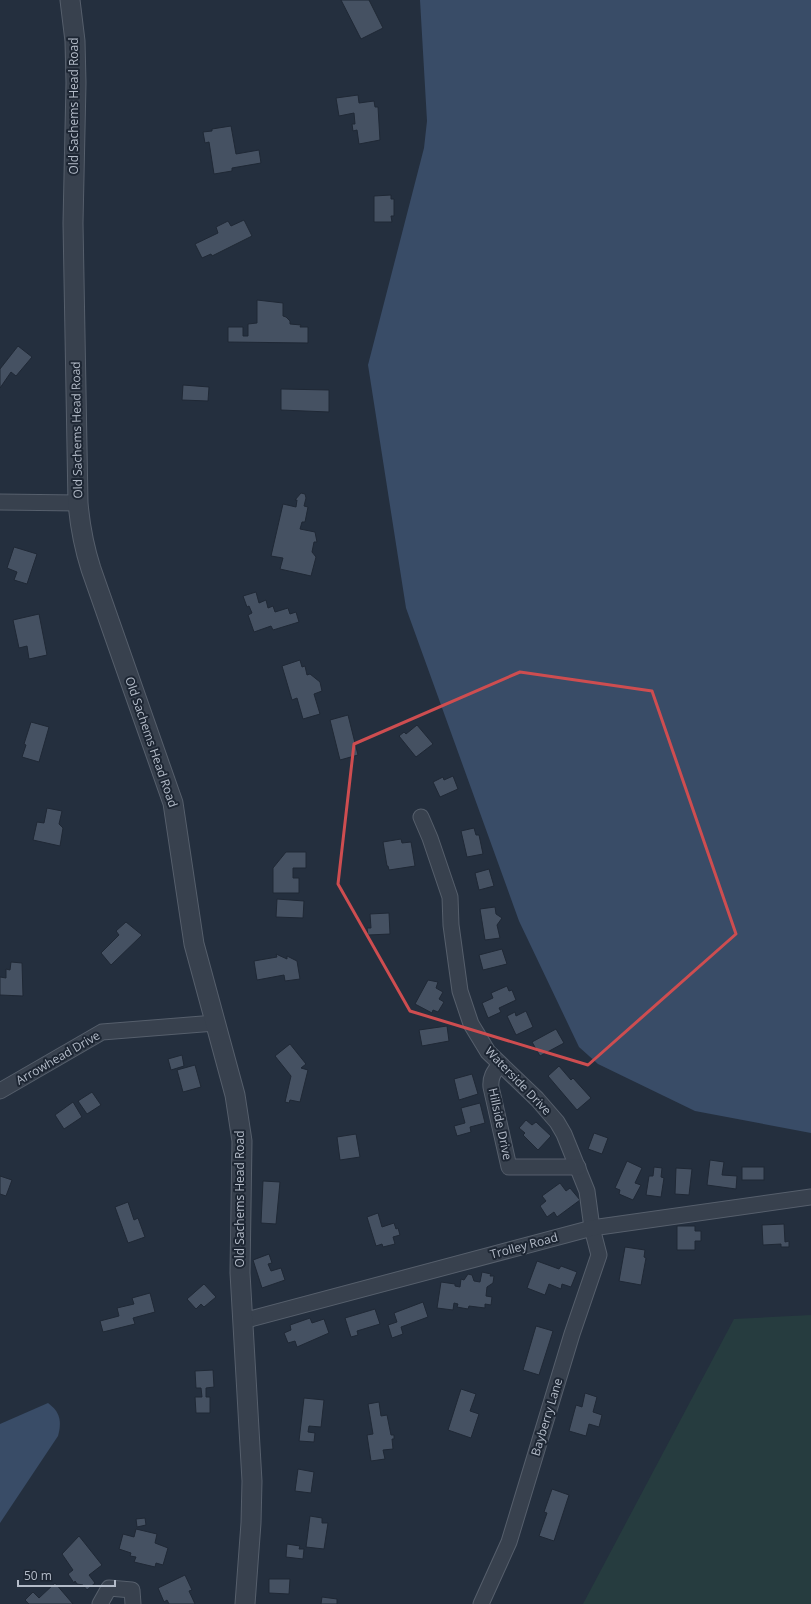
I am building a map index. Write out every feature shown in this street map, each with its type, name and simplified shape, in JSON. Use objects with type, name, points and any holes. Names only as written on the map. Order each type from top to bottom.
[{"type":"street","name":"Old Sachems Head Road","points":[[70,0],[75,41],[76,83],[73,223],[78,503],[84,544],[91,569],[173,803],[194,944],[235,1095],[242,1141],[240,1235],[252,1481],[251,1523],[245,1604]]},
{"type":"street","points":[[0,502],[78,503]]},
{"type":"street","name":"Waterside Drive","points":[[421,817],[430,838],[450,896],[450,925],[464,1008],[478,1039],[488,1052],[538,1099],[557,1122],[578,1167],[589,1198],[592,1228]]},
{"type":"street","name":"Arrowhead Drive","points":[[0,1091],[102,1032],[215,1023]]},
{"type":"street","name":"Hillside Drive","points":[[500,1064],[494,1071],[491,1079],[491,1087],[509,1167],[578,1167]]},
{"type":"street","name":"Trolley Road","points":[[243,1321],[592,1228],[811,1197]]},
{"type":"street","name":"Bayberry Lane","points":[[481,1604],[509,1542],[572,1334],[599,1255],[592,1228]]},
{"type":"street","points":[[100,1604],[109,1588],[132,1590],[133,1604]]},
{"type":"highlighted area","points":[[520,672],[652,691],[736,934],[588,1065],[410,1011],[338,884],[354,744]]},
{"type":"green space","points":[[811,1315],[811,1604],[583,1604],[734,1319]]},
{"type":"water","points":[[420,0],[811,0],[811,1133],[695,1111],[598,1064],[579,1047],[519,921],[406,608],[368,365],[424,148],[427,121]]},
{"type":"water","points":[[48,1403],[52,1406],[59,1417],[60,1426],[58,1436],[0,1523],[0,1424]]},
{"type":"building","points":[[341,0],[369,0],[383,28],[361,39]]},
{"type":"building","points":[[358,95],[359,103],[374,101],[375,107],[378,107],[380,140],[359,144],[357,130],[353,131],[352,124],[355,124],[354,113],[339,116],[336,98]]},
{"type":"building","points":[[231,126],[236,154],[259,150],[261,163],[232,168],[232,171],[214,174],[209,142],[205,143],[203,132]]},
{"type":"building","points":[[391,195],[391,199],[394,199],[394,216],[391,216],[392,222],[374,222],[374,196]]},
{"type":"building","points":[[244,220],[252,236],[212,256],[211,254],[202,258],[195,244],[218,233],[216,227],[228,221],[231,226]]},
{"type":"building","points":[[257,300],[283,303],[283,316],[290,321],[290,324],[301,325],[300,327],[308,327],[308,343],[228,342],[228,327],[243,327],[243,336],[248,336],[248,324],[257,323]]},
{"type":"building","points":[[18,346],[32,357],[16,376],[11,372],[0,388],[0,369]]},
{"type":"building","points":[[183,385],[209,387],[208,401],[182,400]]},
{"type":"building","points":[[281,389],[329,390],[329,412],[281,410]]},
{"type":"building","points":[[301,493],[305,494],[306,498],[304,506],[308,507],[305,522],[302,522],[300,529],[315,532],[317,542],[314,542],[312,552],[316,557],[311,576],[280,569],[283,558],[271,556],[283,504],[296,507],[297,500],[295,500]]},
{"type":"building","points":[[14,547],[37,554],[27,584],[14,580],[17,572],[7,568]]},
{"type":"building","points":[[256,592],[259,603],[266,600],[268,608],[273,606],[275,612],[288,608],[290,614],[296,612],[299,622],[273,630],[271,626],[254,632],[248,615],[252,613],[249,606],[247,607],[243,596]]},
{"type":"building","points":[[39,614],[47,655],[29,659],[27,646],[19,648],[13,620]]},
{"type":"building","points":[[300,660],[302,667],[305,666],[307,675],[310,674],[320,682],[322,691],[314,694],[320,714],[303,719],[297,698],[292,700],[282,666]]},
{"type":"building","points":[[348,715],[358,755],[340,760],[330,720]]},
{"type":"building","points":[[31,722],[49,727],[39,762],[22,757],[26,745],[24,744]]},
{"type":"building","points":[[417,725],[433,744],[416,757],[399,736],[404,732],[406,734]]},
{"type":"building","points":[[453,776],[458,789],[440,797],[433,782],[443,777],[444,780]]},
{"type":"building","points":[[47,808],[62,811],[59,824],[63,828],[60,846],[33,840],[37,822],[44,823]]},
{"type":"building","points":[[474,828],[476,835],[479,835],[483,854],[467,857],[461,831]]},
{"type":"building","points":[[401,839],[402,843],[411,842],[415,866],[389,870],[383,842]]},
{"type":"building","points":[[286,852],[306,852],[306,868],[293,868],[293,878],[299,878],[299,893],[273,893],[273,868]]},
{"type":"building","points":[[489,869],[494,886],[479,890],[475,873]]},
{"type":"building","points":[[277,899],[304,901],[303,918],[276,917]]},
{"type":"building","points":[[495,907],[496,914],[502,918],[497,925],[500,938],[485,940],[480,909]]},
{"type":"building","points":[[389,913],[390,934],[368,935],[367,928],[371,928],[370,914]]},
{"type":"building","points":[[126,922],[142,935],[111,965],[101,953],[119,935],[116,931]]},
{"type":"building","points":[[502,949],[507,964],[483,970],[479,955]]},
{"type":"building","points":[[276,954],[287,959],[287,956],[297,961],[300,979],[285,981],[284,975],[257,980],[254,961],[277,957]]},
{"type":"building","points":[[11,962],[22,963],[23,996],[0,995],[0,977],[6,978],[6,969],[10,970]]},
{"type":"building","points":[[428,980],[438,982],[436,988],[443,992],[439,999],[444,1002],[438,1012],[433,1010],[432,1013],[415,1004]]},
{"type":"building","points":[[507,986],[509,991],[512,990],[516,1000],[499,1008],[501,1012],[488,1018],[482,1003],[493,998],[491,993]]},
{"type":"building","points":[[526,1011],[533,1027],[516,1035],[507,1016],[515,1012],[516,1016]]},
{"type":"building","points":[[447,1026],[449,1041],[422,1046],[419,1030]]},
{"type":"building","points":[[556,1029],[564,1043],[540,1056],[532,1042]]},
{"type":"building","points":[[290,1044],[306,1064],[301,1068],[308,1070],[300,1102],[290,1100],[289,1103],[285,1102],[291,1076],[275,1056]]},
{"type":"building","points":[[182,1055],[184,1066],[171,1070],[168,1059]]},
{"type":"building","points":[[195,1065],[201,1087],[183,1092],[177,1070]]},
{"type":"building","points":[[559,1066],[571,1080],[573,1078],[591,1098],[577,1110],[548,1076]]},
{"type":"building","points":[[472,1074],[478,1094],[459,1100],[454,1079]]},
{"type":"building","points":[[92,1092],[101,1105],[87,1114],[78,1101]]},
{"type":"building","points":[[73,1102],[82,1117],[64,1129],[55,1115]]},
{"type":"building","points":[[480,1103],[485,1123],[470,1127],[471,1132],[457,1136],[454,1126],[465,1123],[461,1108]]},
{"type":"building","points":[[526,1120],[532,1125],[536,1122],[551,1136],[538,1150],[523,1135],[525,1133],[519,1128]]},
{"type":"building","points":[[594,1133],[608,1138],[602,1154],[588,1149]]},
{"type":"building","points":[[356,1134],[360,1157],[340,1160],[337,1137]]},
{"type":"building","points":[[710,1160],[724,1162],[722,1175],[737,1176],[736,1189],[707,1185]]},
{"type":"building","points":[[627,1161],[642,1168],[635,1183],[641,1185],[633,1200],[619,1194],[620,1190],[615,1188]]},
{"type":"building","points":[[654,1167],[662,1168],[661,1177],[664,1178],[661,1197],[646,1195],[649,1176],[653,1176]]},
{"type":"building","points":[[742,1167],[764,1167],[764,1180],[742,1180]]},
{"type":"building","points":[[676,1168],[692,1169],[689,1195],[675,1194]]},
{"type":"building","points":[[0,1176],[12,1180],[6,1196],[0,1194]]},
{"type":"building","points":[[263,1181],[280,1182],[276,1224],[261,1223]]},
{"type":"building","points":[[560,1183],[566,1191],[570,1188],[580,1200],[557,1217],[554,1212],[547,1217],[540,1206],[546,1201],[542,1196]]},
{"type":"building","points":[[128,1202],[134,1220],[138,1218],[145,1237],[128,1243],[115,1207]]},
{"type":"building","points":[[378,1213],[382,1227],[394,1223],[396,1229],[398,1228],[400,1235],[393,1237],[395,1244],[383,1247],[382,1244],[376,1246],[367,1217]]},
{"type":"building","points":[[784,1224],[785,1242],[789,1241],[789,1247],[781,1247],[781,1244],[763,1245],[762,1225]]},
{"type":"building","points":[[677,1226],[695,1226],[695,1231],[701,1231],[701,1241],[695,1241],[695,1250],[677,1250]]},
{"type":"building","points":[[625,1247],[645,1250],[644,1257],[646,1258],[641,1285],[619,1281]]},
{"type":"building","points":[[269,1254],[272,1263],[268,1264],[271,1271],[281,1268],[285,1280],[262,1288],[253,1260]]},
{"type":"building","points":[[537,1261],[559,1269],[561,1266],[577,1272],[571,1287],[562,1284],[561,1289],[549,1284],[545,1295],[527,1288]]},
{"type":"building","points":[[482,1272],[491,1274],[490,1276],[494,1276],[493,1283],[487,1287],[486,1296],[492,1297],[491,1305],[485,1304],[485,1308],[469,1306],[468,1309],[457,1307],[458,1304],[454,1303],[453,1310],[437,1308],[441,1282],[455,1284],[455,1286],[460,1287],[461,1279],[464,1280],[468,1274],[472,1275],[474,1281],[480,1282]]},
{"type":"building","points":[[204,1284],[216,1297],[204,1307],[201,1304],[196,1309],[187,1299]]},
{"type":"building","points":[[150,1293],[155,1312],[133,1318],[135,1324],[103,1332],[100,1321],[119,1316],[117,1308],[134,1304],[132,1298]]},
{"type":"building","points":[[423,1302],[428,1317],[401,1327],[403,1334],[392,1338],[388,1325],[397,1322],[394,1313]]},
{"type":"building","points":[[375,1309],[380,1324],[357,1331],[358,1335],[351,1337],[345,1318]]},
{"type":"building","points":[[310,1318],[312,1323],[324,1319],[329,1333],[297,1347],[295,1341],[288,1343],[284,1333],[291,1330],[290,1325]]},
{"type":"building","points":[[536,1326],[553,1331],[539,1375],[523,1370]]},
{"type":"building","points":[[213,1370],[214,1387],[206,1388],[206,1397],[210,1397],[210,1413],[196,1413],[195,1397],[202,1397],[201,1388],[196,1388],[195,1371]]},
{"type":"building","points":[[461,1389],[476,1394],[470,1411],[479,1414],[471,1438],[448,1430]]},
{"type":"building","points":[[585,1393],[597,1397],[593,1412],[602,1415],[599,1427],[589,1424],[586,1436],[569,1431],[576,1405],[582,1407]]},
{"type":"building","points":[[304,1398],[324,1400],[321,1427],[309,1426],[308,1432],[315,1433],[314,1442],[299,1441]]},
{"type":"building","points":[[379,1402],[381,1416],[387,1415],[391,1435],[394,1435],[394,1439],[392,1439],[393,1449],[383,1450],[385,1459],[371,1461],[367,1435],[373,1434],[368,1404]]},
{"type":"building","points":[[298,1469],[314,1472],[311,1493],[295,1491]]},
{"type":"building","points":[[552,1489],[569,1495],[554,1541],[539,1536],[547,1513],[544,1512]]},
{"type":"building","points":[[310,1516],[322,1518],[322,1523],[328,1523],[324,1549],[306,1547]]},
{"type":"building","points":[[145,1518],[146,1525],[137,1527],[136,1519]]},
{"type":"building","points":[[136,1529],[157,1534],[155,1543],[168,1548],[163,1565],[156,1563],[155,1567],[134,1562],[136,1557],[130,1556],[131,1553],[119,1549],[123,1534],[134,1537]]},
{"type":"building","points":[[79,1536],[102,1565],[89,1575],[95,1583],[87,1590],[83,1585],[77,1584],[75,1581],[74,1583],[68,1574],[73,1570],[62,1554]]},
{"type":"building","points":[[287,1544],[300,1546],[299,1549],[304,1549],[303,1559],[286,1557]]},
{"type":"building","points":[[185,1575],[192,1590],[189,1591],[195,1604],[169,1604],[167,1600],[164,1602],[158,1588]]},
{"type":"building","points":[[269,1579],[290,1579],[289,1594],[269,1593]]},
{"type":"building","points":[[55,1583],[73,1604],[29,1604],[25,1600],[33,1592],[39,1598]]},
{"type":"building","points":[[322,1597],[337,1599],[337,1604],[321,1604]]}]
